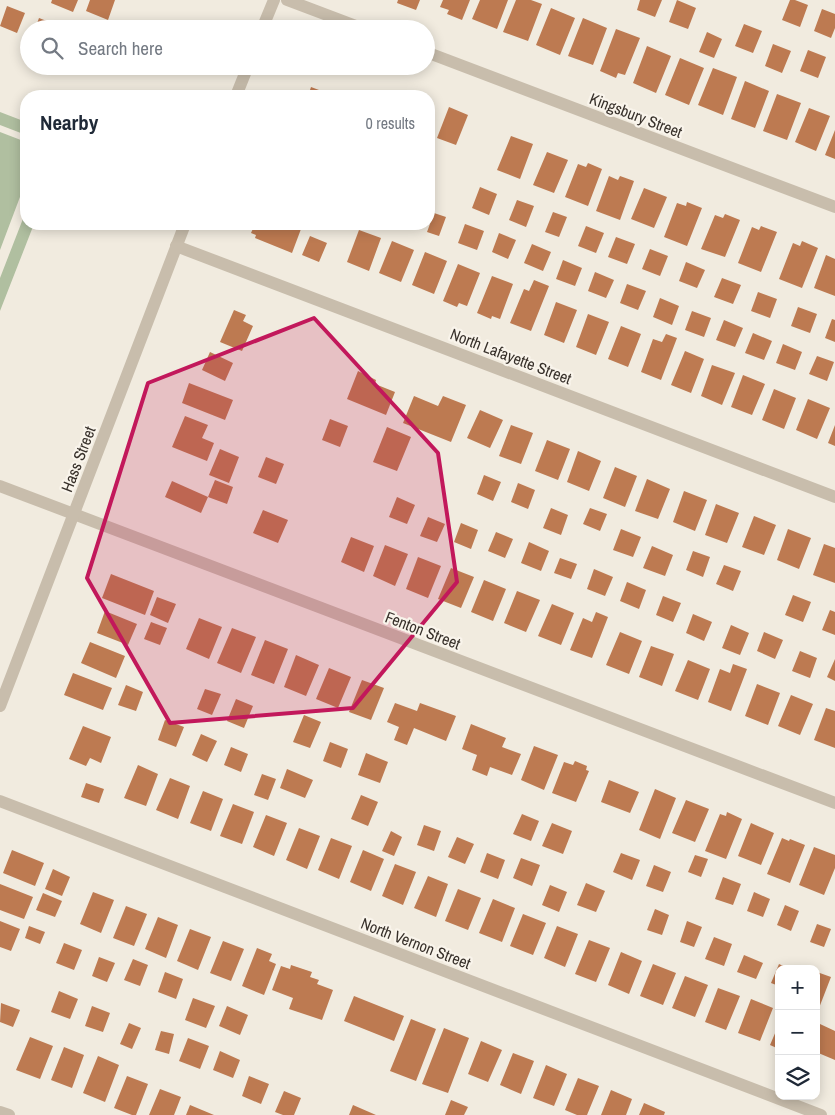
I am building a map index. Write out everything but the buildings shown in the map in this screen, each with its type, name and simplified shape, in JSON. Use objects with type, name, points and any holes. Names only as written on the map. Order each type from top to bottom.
[{"type":"street","points":[[266,20],[274,0]]},
{"type":"street","points":[[287,0],[340,20]]},
{"type":"street","name":"Kingsbury Street","points":[[435,55],[835,207]]},
{"type":"street","points":[[238,90],[244,75]]},
{"type":"street","name":"Hass Street","points":[[0,706],[183,230]]},
{"type":"street","name":"North Lafayette Street","points":[[176,246],[835,497]]},
{"type":"street","name":"Fenton Street","points":[[0,486],[835,803]]},
{"type":"street","name":"North Vernon Street","points":[[0,801],[821,1115]]},
{"type":"street","points":[[0,1112],[9,1115]]},
{"type":"highlighted area","points":[[314,318],[438,453],[457,582],[353,708],[170,723],[87,578],[148,383]]},
{"type":"green space","points":[[0,112],[20,120],[20,133],[0,125]]},
{"type":"green space","points":[[0,132],[20,140],[20,197],[0,250]]},
{"type":"green space","points":[[20,226],[20,230],[32,230],[0,311],[0,278]]}]
